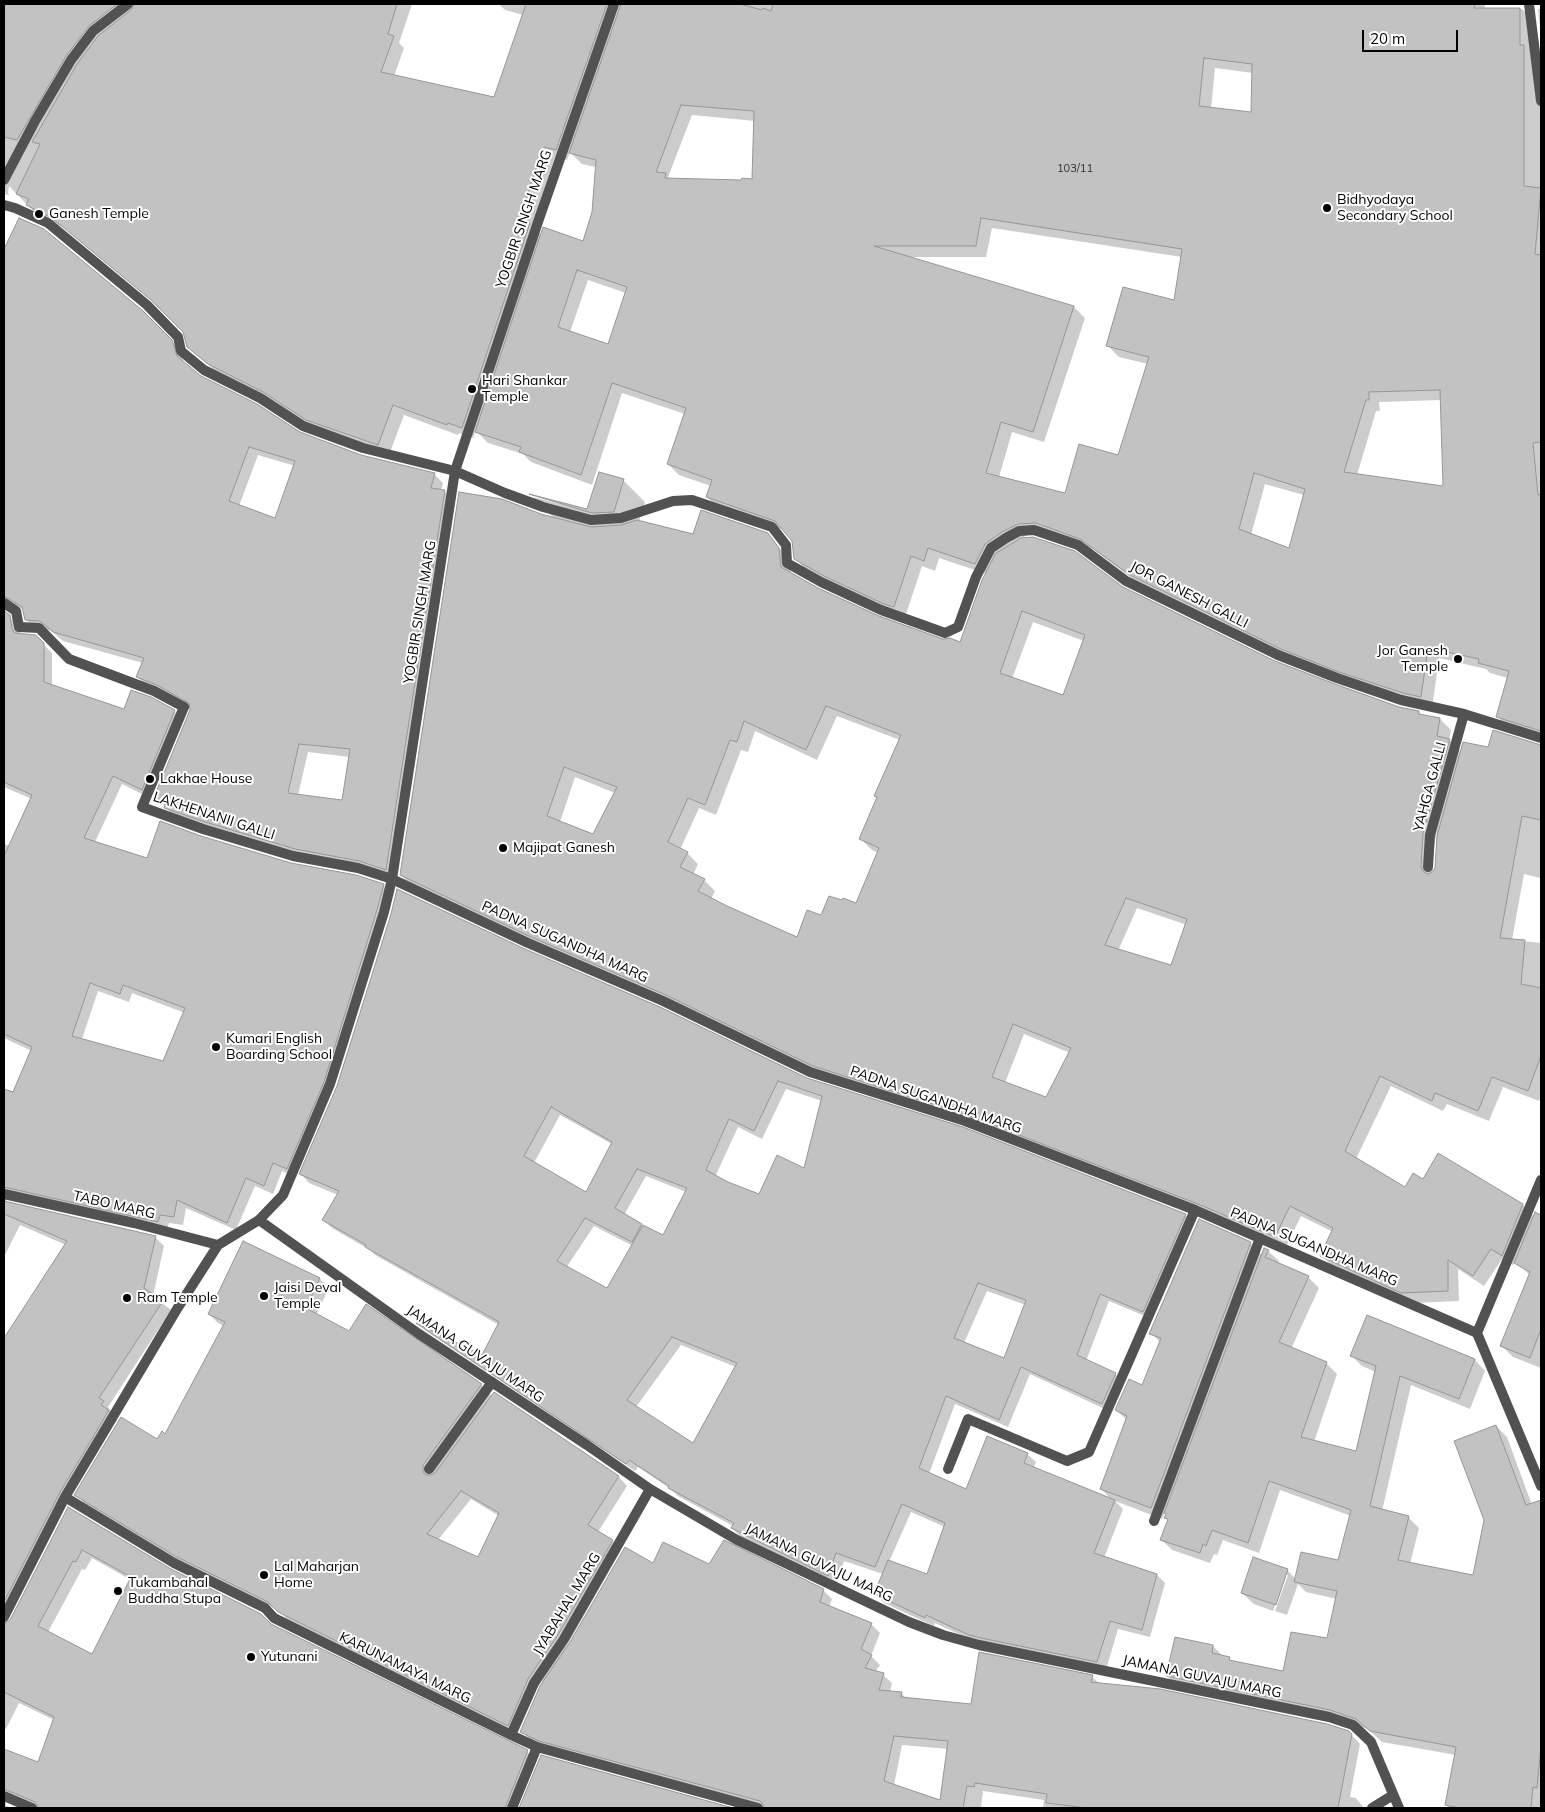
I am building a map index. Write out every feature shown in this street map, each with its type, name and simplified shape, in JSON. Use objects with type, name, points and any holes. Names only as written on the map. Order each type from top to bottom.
[{"type":"street","points":[[4,180],[34,121],[71,60],[93,30],[128,4]]},
{"type":"street","name":"YOGBIR SINGH MARG","points":[[218,1245],[260,1220],[283,1195],[330,1084],[384,912],[392,879],[455,471],[539,219],[614,4]]},
{"type":"street","points":[[1529,4],[1541,100]]},
{"type":"street","points":[[4,205],[48,223],[147,305],[178,337],[180,351],[204,370],[260,398],[303,426],[363,448],[455,471]]},
{"type":"street","name":"JOR GANESH GALLI","points":[[455,471],[505,493],[591,520],[621,518],[673,501],[692,500],[772,527],[786,545],[787,563],[821,582],[880,610],[945,633],[958,627],[976,577],[991,548],[1019,531],[1034,530],[1078,544],[1126,581],[1278,655],[1401,700],[1464,714],[1541,738]]},
{"type":"street","name":"LAKHENANII GALLI","points":[[4,603],[16,611],[19,627],[39,628],[69,659],[154,692],[184,708],[142,807],[203,829],[293,856],[358,868],[392,879]]},
{"type":"street","name":"YAHGA GALLI","points":[[1428,867],[1430,835],[1464,714]]},
{"type":"street","name":"PADNA SUGANDHA MARG","points":[[392,879],[528,942],[663,1001],[810,1072],[965,1121],[1195,1210],[1477,1333]]},
{"type":"street","points":[[1541,1180],[1477,1333],[1541,1486]]},
{"type":"street","name":"TABO MARG","points":[[4,1194],[134,1223],[218,1245]]},
{"type":"street","points":[[948,1469],[968,1419],[1066,1461],[1089,1452],[1195,1210]]},
{"type":"street","name":"JAMANA GUVAJU MARG","points":[[260,1220],[419,1334],[650,1489],[737,1540],[909,1622],[943,1635],[979,1645],[1328,1717],[1353,1725],[1371,1742],[1399,1808]]},
{"type":"street","points":[[1154,1521],[1260,1238]]},
{"type":"street","points":[[4,1617],[66,1497],[177,1309],[218,1245]]},
{"type":"street","points":[[429,1469],[492,1382]]},
{"type":"street","name":"JYABAHAL MARG","points":[[511,1736],[534,1683],[564,1639],[650,1489]]},
{"type":"street","name":"KARUNAMAYA MARG","points":[[66,1497],[174,1563],[265,1608],[274,1618],[511,1736],[537,1747],[758,1808]]},
{"type":"street","points":[[512,1808],[537,1747]]},
{"type":"street","points":[[1372,1808],[1393,1795]]},
{"type":"street","points":[[4,1796],[32,1808]]},
{"type":"building","points":[[4,4],[117,4],[89,26],[66,56],[17,140],[4,137]]},
{"type":"building","points":[[135,4],[397,4],[388,34],[394,36],[381,72],[494,97],[526,4],[607,4],[556,150],[544,147],[533,177],[520,219],[530,223],[462,428],[448,423],[447,425],[393,405],[378,445],[306,420],[263,392],[208,364],[187,347],[183,332],[151,300],[52,218],[26,205],[29,199],[16,194],[40,144],[32,142],[77,64],[98,36],[132,9]]},
{"type":"building","points":[[621,4],[740,4],[771,11],[773,4],[1475,4],[1474,8],[1520,8],[1520,45],[1524,45],[1524,186],[1541,188],[1535,254],[1541,255],[1541,442],[1533,443],[1538,495],[1541,494],[1541,731],[1496,717],[1509,671],[1478,663],[1479,659],[1428,648],[1421,697],[1403,693],[1339,672],[1281,649],[1130,575],[1080,539],[1036,523],[1018,524],[1002,532],[985,544],[975,564],[928,548],[924,561],[911,556],[894,607],[884,604],[824,576],[794,559],[792,541],[775,521],[706,497],[712,480],[667,464],[686,408],[612,383],[581,475],[519,452],[521,447],[475,432],[543,227],[583,241],[592,212],[596,160],[569,153]],"holes":[[[1204,58],[1252,64],[1251,112],[1199,106]],[[681,105],[754,111],[752,179],[665,178],[666,173],[656,172]],[[981,218],[1182,249],[1174,300],[1123,287],[1106,346],[1149,357],[1118,455],[1079,444],[1065,493],[986,473],[1001,422],[1033,432],[1074,306],[874,246],[976,246]],[[577,270],[627,287],[608,344],[558,327]],[[1440,390],[1443,486],[1344,472],[1366,400],[1369,400],[1369,392]],[[1254,473],[1305,489],[1289,548],[1239,529]]]},
{"type":"building","points":[[19,218],[44,229],[142,310],[172,340],[177,356],[201,376],[257,404],[300,432],[361,455],[435,473],[431,488],[445,490],[386,870],[359,861],[295,849],[164,808],[166,802],[154,797],[190,710],[189,703],[157,685],[136,677],[144,658],[53,632],[40,621],[25,620],[22,607],[4,596],[4,249]],"holes":[[[249,447],[295,461],[275,518],[229,501]],[[299,744],[350,749],[342,800],[288,793]]]},
{"type":"building","points":[[599,472],[624,479],[614,512],[592,513],[529,494],[587,509]]},
{"type":"building","points":[[459,492],[502,499],[541,514],[591,527],[621,525],[637,520],[693,534],[701,510],[768,533],[779,548],[781,567],[818,588],[879,616],[943,639],[950,638],[960,642],[982,580],[996,553],[1021,538],[1033,537],[1075,551],[1123,587],[1275,661],[1399,707],[1419,711],[1419,714],[1440,718],[1437,736],[1450,739],[1423,833],[1421,867],[1427,874],[1431,873],[1435,868],[1437,836],[1463,742],[1488,747],[1493,730],[1541,745],[1541,820],[1522,816],[1500,938],[1525,940],[1521,984],[1541,988],[1541,1056],[1528,1091],[1492,1077],[1478,1111],[1435,1093],[1432,1101],[1380,1076],[1345,1151],[1405,1187],[1413,1173],[1423,1179],[1438,1153],[1523,1204],[1502,1256],[1491,1249],[1473,1276],[1448,1260],[1448,1291],[1401,1293],[1320,1256],[1333,1228],[1290,1206],[1275,1237],[1198,1204],[967,1115],[813,1066],[666,995],[531,937],[400,875]],"holes":[[[1022,611],[1085,635],[1063,695],[1000,673]],[[826,706],[901,735],[874,796],[877,797],[859,839],[879,848],[856,903],[843,898],[842,900],[829,896],[821,915],[807,910],[797,937],[698,891],[705,879],[680,867],[688,852],[668,842],[688,798],[705,805],[730,740],[737,742],[744,721],[806,750]],[[564,767],[617,787],[593,834],[547,816]],[[1126,898],[1187,919],[1171,965],[1105,945]],[[1013,1024],[1071,1048],[1046,1097],[992,1077]]]},
{"type":"building","points":[[4,611],[10,615],[12,629],[15,633],[36,635],[44,643],[44,682],[124,709],[131,690],[151,697],[175,710],[142,790],[113,776],[84,838],[147,858],[160,821],[201,836],[291,863],[356,875],[384,884],[324,1082],[287,1169],[273,1163],[264,1186],[246,1178],[227,1223],[177,1200],[174,1217],[160,1215],[158,1222],[4,1187],[4,1089],[13,1092],[32,1047],[4,1034],[4,856],[32,795],[4,782]],"holes":[[[90,983],[120,994],[123,985],[185,1008],[163,1061],[72,1036]]]},
{"type":"building","points":[[397,889],[525,949],[660,1007],[807,1078],[963,1127],[1186,1214],[1143,1312],[1100,1294],[1077,1355],[1116,1373],[1102,1404],[1021,1367],[999,1420],[946,1396],[919,1468],[966,1489],[987,1436],[1028,1453],[1024,1463],[1115,1500],[1094,1553],[1157,1574],[1142,1630],[1110,1621],[1097,1662],[969,1635],[926,1615],[925,1618],[874,1594],[888,1560],[927,1574],[945,1523],[902,1504],[875,1567],[836,1553],[828,1576],[731,1528],[734,1523],[668,1488],[669,1486],[629,1460],[626,1464],[416,1323],[482,1355],[499,1322],[365,1247],[366,1245],[322,1220],[339,1191],[299,1174],[337,1086],[391,914]],"holes":[[[778,1081],[822,1096],[804,1168],[777,1155],[759,1194],[728,1182],[706,1170],[729,1119],[754,1131]],[[551,1107],[612,1142],[586,1192],[524,1156]],[[637,1169],[687,1188],[663,1235],[643,1225],[607,1288],[557,1261],[585,1218],[632,1242],[642,1224],[615,1208]],[[978,1283],[1026,1300],[1004,1358],[954,1338]],[[672,1337],[737,1363],[693,1443],[627,1400]]]},
{"type":"building","points":[[4,1201],[156,1236],[144,1288],[163,1301],[99,1398],[104,1401],[101,1405],[109,1410],[59,1494],[4,1602],[4,1338],[67,1241],[4,1214]]},
{"type":"building","points":[[1535,1212],[1541,1215],[1541,1329],[1530,1358],[1500,1346],[1530,1272],[1514,1263]]},
{"type":"building","points":[[1199,1219],[1251,1242],[1151,1508],[1100,1489],[1127,1416],[1115,1410],[1129,1379],[1142,1385],[1161,1338],[1149,1334]]},
{"type":"building","points":[[243,1241],[320,1278],[306,1308],[349,1331],[366,1304],[482,1384],[423,1465],[425,1475],[435,1473],[494,1392],[619,1476],[588,1525],[613,1540],[558,1635],[528,1679],[508,1726],[278,1612],[268,1602],[177,1557],[74,1495],[121,1417],[157,1439],[162,1431],[165,1434],[225,1322],[208,1314]],"holes":[[[461,1491],[499,1513],[478,1557],[427,1534]]]},
{"type":"building","points":[[1264,1248],[1269,1250],[1265,1257],[1309,1276],[1279,1342],[1327,1362],[1301,1437],[1356,1451],[1376,1366],[1350,1356],[1367,1315],[1475,1359],[1459,1399],[1400,1376],[1370,1506],[1409,1516],[1398,1560],[1473,1575],[1484,1520],[1454,1441],[1496,1425],[1526,1505],[1541,1500],[1541,1746],[1537,1788],[1533,1787],[1531,1808],[1459,1808],[1445,1805],[1456,1747],[1370,1731],[1356,1719],[1330,1710],[1166,1676],[1175,1637],[1213,1645],[1212,1653],[1230,1657],[1229,1660],[1283,1671],[1291,1632],[1327,1638],[1337,1591],[1294,1582],[1301,1552],[1338,1560],[1351,1510],[1269,1481],[1248,1543],[1212,1530],[1206,1546],[1203,1544],[1200,1553],[1160,1540],[1168,1519],[1164,1518],[1166,1514],[1164,1513]]},
{"type":"building","points":[[68,1507],[171,1569],[261,1614],[271,1624],[528,1750],[505,1808],[39,1808],[35,1802],[4,1789],[4,1749],[38,1762],[54,1717],[4,1692],[4,1624],[10,1620]],"holes":[[[82,1550],[131,1577],[92,1654],[38,1626],[73,1561],[76,1562]]]},
{"type":"building","points":[[724,1540],[824,1589],[820,1602],[872,1623],[861,1649],[872,1655],[865,1668],[884,1673],[879,1690],[902,1692],[901,1697],[971,1704],[979,1652],[1093,1675],[1091,1682],[1160,1689],[1327,1724],[1349,1731],[1352,1734],[1338,1808],[1087,1808],[1046,1803],[1047,1794],[975,1783],[974,1787],[967,1786],[963,1808],[765,1808],[760,1801],[539,1741],[520,1732],[540,1686],[570,1642],[625,1547],[653,1563],[663,1542],[709,1564]],"holes":[[[894,1736],[948,1741],[940,1800],[884,1781]]]},
{"type":"building","points":[[1253,1557],[1288,1569],[1276,1605],[1241,1593]]},
{"type":"building","points":[[541,1755],[733,1808],[519,1808]]},
{"type":"place","name":"Bidhyodaya Secondary School","points":[[1327,208]]},
{"type":"place","name":"Ganesh Temple","points":[[39,214]]},
{"type":"place","name":"Hari Shankar Temple","points":[[472,389]]},
{"type":"place","name":"Jor Ganesh Temple","points":[[1458,659]]},
{"type":"place","name":"Lakhae House","points":[[150,779]]},
{"type":"place","name":"Majipat Ganesh","points":[[503,848]]},
{"type":"place","name":"Kumari English Boarding School","points":[[216,1047]]},
{"type":"place","name":"Jaisi Deval Temple","points":[[264,1296]]},
{"type":"place","name":"Ram Temple","points":[[127,1298]]},
{"type":"place","name":"Lal Maharjan Home","points":[[264,1575]]},
{"type":"place","name":"Tukambahal Buddha Stupa","points":[[118,1591]]},
{"type":"place","name":"Yutunani","points":[[251,1657]]}]
